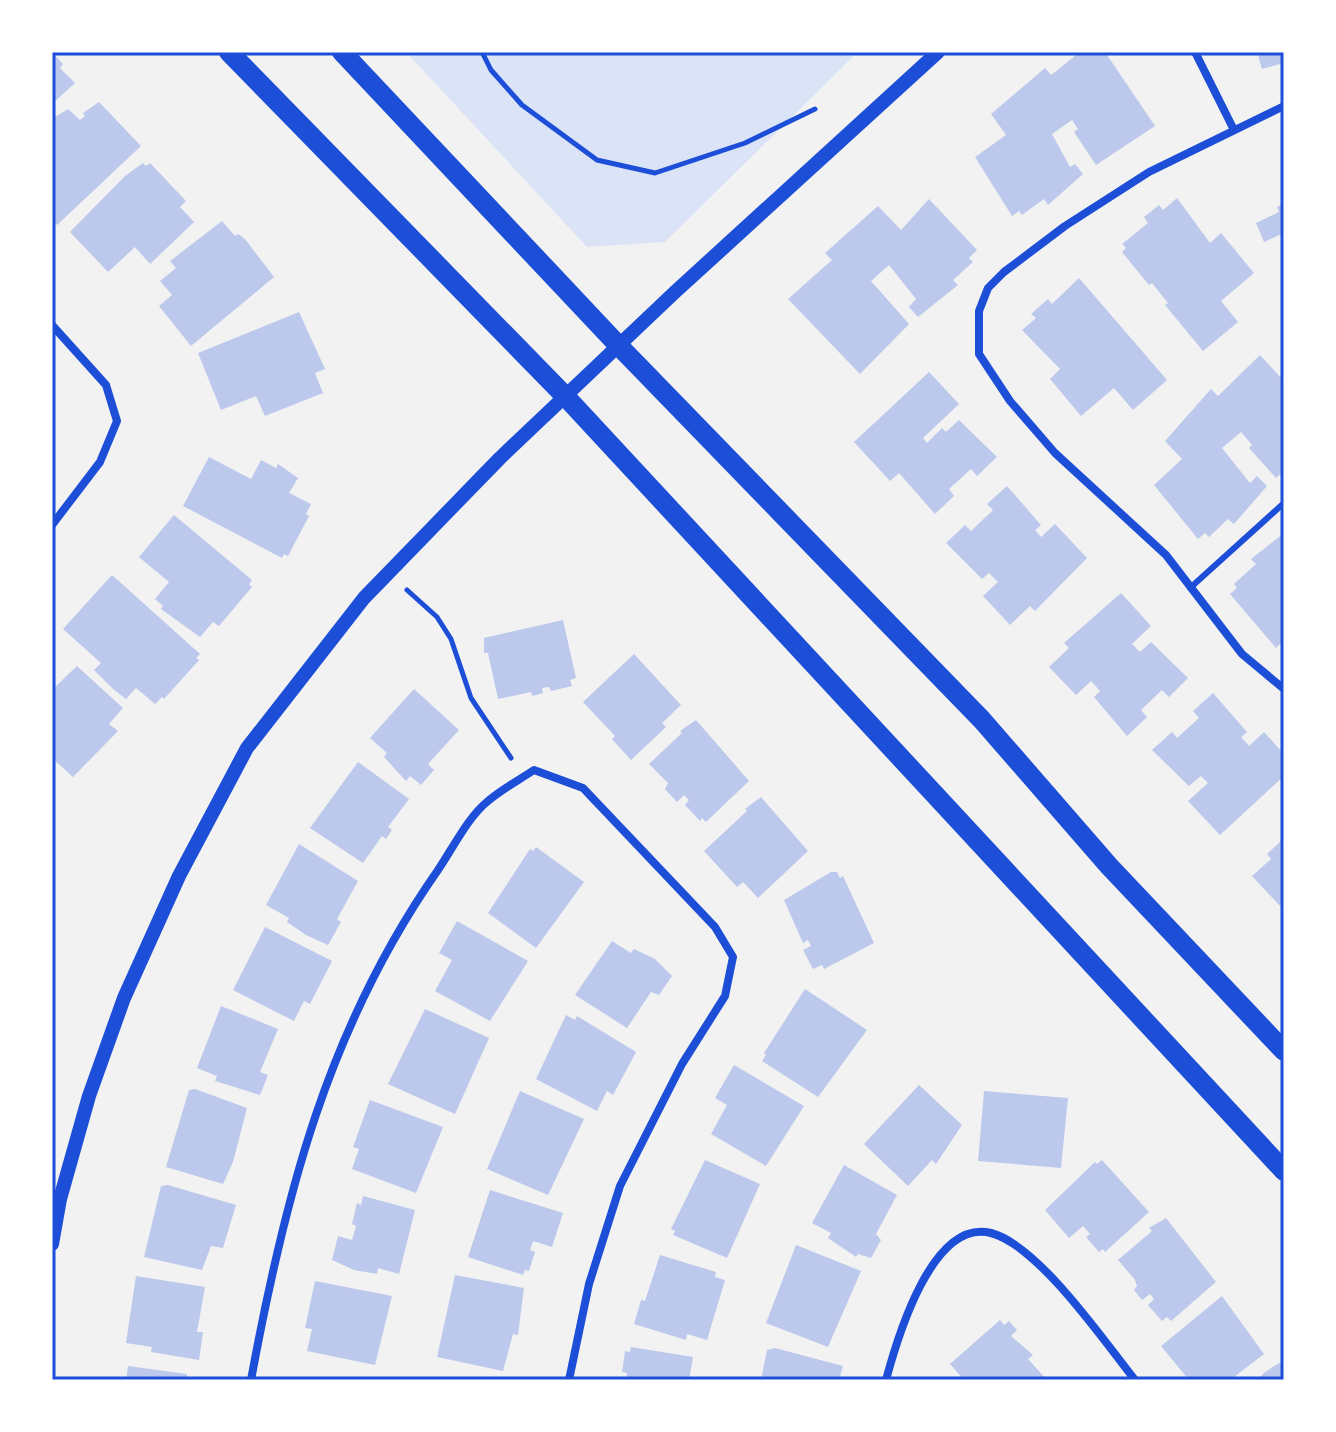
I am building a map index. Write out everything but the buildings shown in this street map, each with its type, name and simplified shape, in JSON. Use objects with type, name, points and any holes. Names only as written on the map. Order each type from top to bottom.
[{"type":"main road","points":[[229,52],[565,396],[1284,1171]]},
{"type":"main road","points":[[342,52],[618,345],[982,720],[1109,866],[1284,1051]]},
{"type":"street","points":[[52,1244],[56,1198],[124,998],[179,876],[247,748],[388,573],[618,345],[938,52]]},
{"type":"street","points":[[1195,52],[1233,128]]},
{"type":"street","points":[[1284,106],[1233,128],[1149,172],[1065,226],[1004,272],[988,288],[979,311],[979,354],[1010,401],[1055,453],[1166,555],[1242,654],[1284,689]]},
{"type":"street","points":[[52,325],[106,385],[117,421],[100,462],[52,525]]},
{"type":"street","points":[[251,1380],[274,1254],[294,1176],[319,1102],[372,979],[426,887],[486,802],[534,770],[583,788],[715,927],[733,957],[725,996],[682,1064],[620,1186],[589,1284],[569,1380]]},
{"type":"street","points":[[886,1380],[897,1338],[936,1260],[954,1240],[971,1233],[988,1232],[1002,1237],[1039,1264],[1135,1380]]},
{"type":"lane","points":[[1190,588],[1284,503]]},
{"type":"path","points":[[482,52],[491,70],[522,105],[597,160],[655,173],[745,143],[815,109]]},
{"type":"path","points":[[388,573],[444,628],[451,639],[471,698],[524,777]]},
{"type":"shaded area","points":[[406,52],[858,52],[665,242],[587,247]]}]
